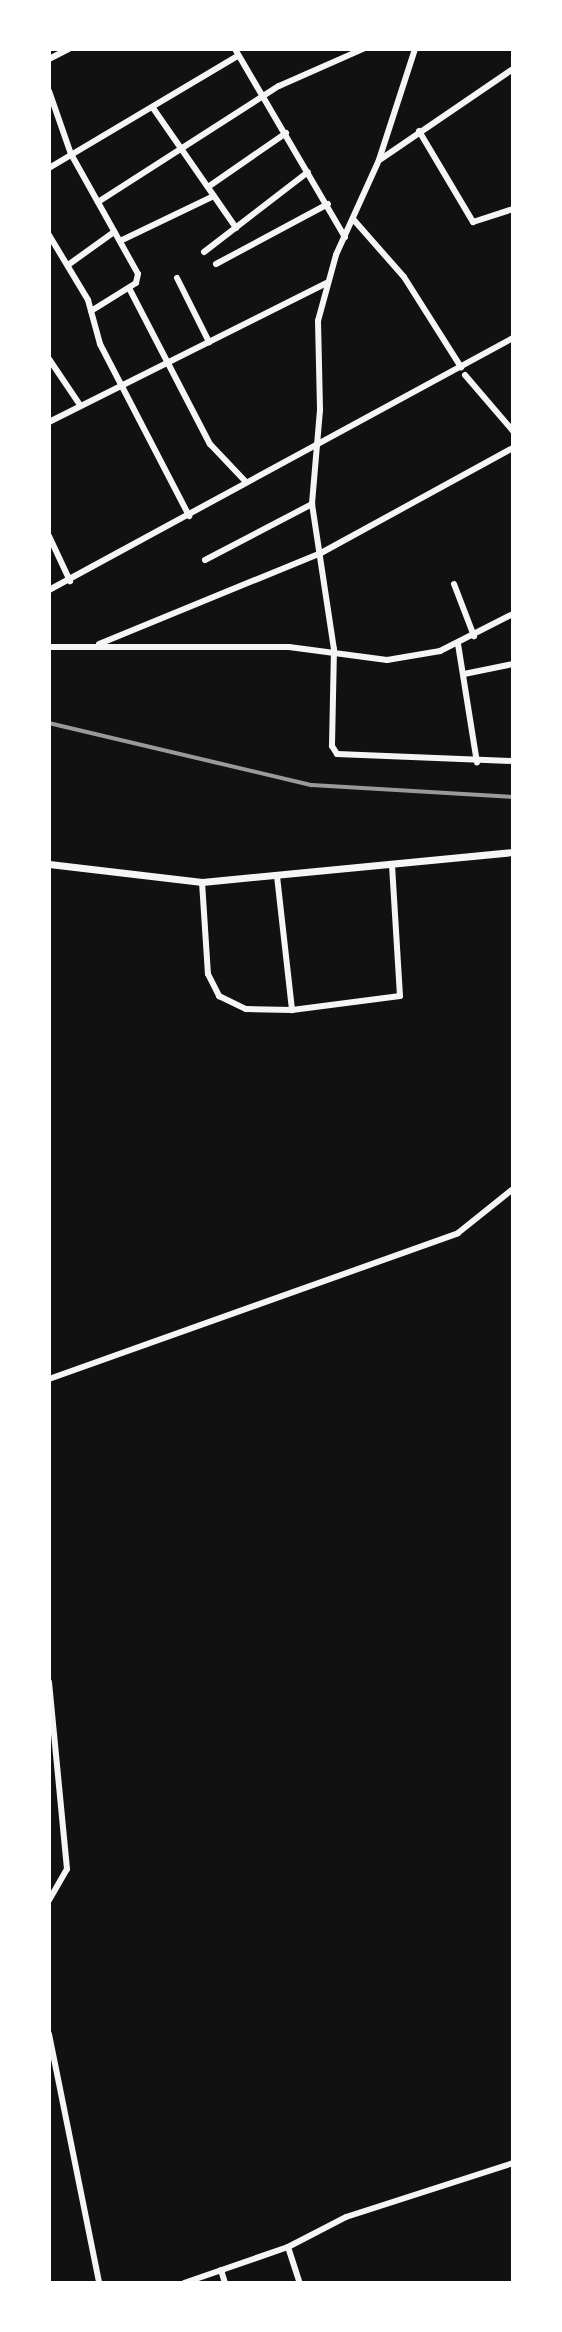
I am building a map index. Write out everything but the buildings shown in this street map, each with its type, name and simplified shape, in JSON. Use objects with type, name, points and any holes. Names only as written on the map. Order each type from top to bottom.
[{"type":"street","points":[[49,59],[69,49]]},
{"type":"street","points":[[98,202],[184,152],[262,96],[342,52],[363,49]]},
{"type":"street","points":[[415,49],[379,160],[327,283],[316,358],[317,448],[312,504],[334,649],[331,736],[337,754],[477,762],[513,761]]},
{"type":"street","points":[[49,168],[153,108],[236,51],[345,237]]},
{"type":"street","points":[[379,160],[513,69]]},
{"type":"street","points":[[49,91],[71,154],[138,274],[128,288],[91,311]]},
{"type":"street","points":[[153,108],[236,228]]},
{"type":"street","points":[[419,131],[473,222],[513,209]]},
{"type":"street","points":[[208,187],[286,133]]},
{"type":"street","points":[[204,252],[308,172]]},
{"type":"street","points":[[120,241],[214,196]]},
{"type":"street","points":[[216,264],[328,204]]},
{"type":"street","points":[[354,219],[404,276],[461,367]]},
{"type":"street","points":[[68,265],[114,232]]},
{"type":"street","points":[[49,235],[68,265],[91,311],[122,384],[189,516]]},
{"type":"street","points":[[177,278],[209,342]]},
{"type":"street","points":[[49,422],[327,283]]},
{"type":"street","points":[[128,288],[210,444],[245,481]]},
{"type":"street","points":[[49,590],[189,516],[245,481],[317,448],[513,338]]},
{"type":"street","points":[[49,359],[80,405]]},
{"type":"street","points":[[465,375],[513,430]]},
{"type":"street","points":[[93,646],[321,553],[513,448]]},
{"type":"street","points":[[205,560],[312,504]]},
{"type":"street","points":[[49,536],[70,581]]},
{"type":"street","points":[[454,584],[474,636]]},
{"type":"street","points":[[49,647],[334,649],[387,660],[458,644],[513,614]]},
{"type":"street","points":[[458,644],[477,762]]},
{"type":"street","points":[[464,674],[513,664]]},
{"type":"street","points":[[49,864],[202,882],[513,852]]},
{"type":"street","points":[[202,882],[208,974],[219,996],[246,1009],[292,1010],[400,996],[392,865]]},
{"type":"street","points":[[277,876],[292,1010]]},
{"type":"street","points":[[49,1379],[458,1233],[510,1199],[513,1189]]},
{"type":"street","points":[[49,1682],[67,1869],[49,1900]]},
{"type":"street","points":[[49,2034],[99,2283]]},
{"type":"street","points":[[184,2283],[288,2247],[346,2217],[513,2163]]},
{"type":"street","points":[[288,2247],[300,2283]]},
{"type":"street","points":[[221,2270],[225,2283]]},
{"type":"railway","points":[[49,723],[312,785],[513,797]]}]
